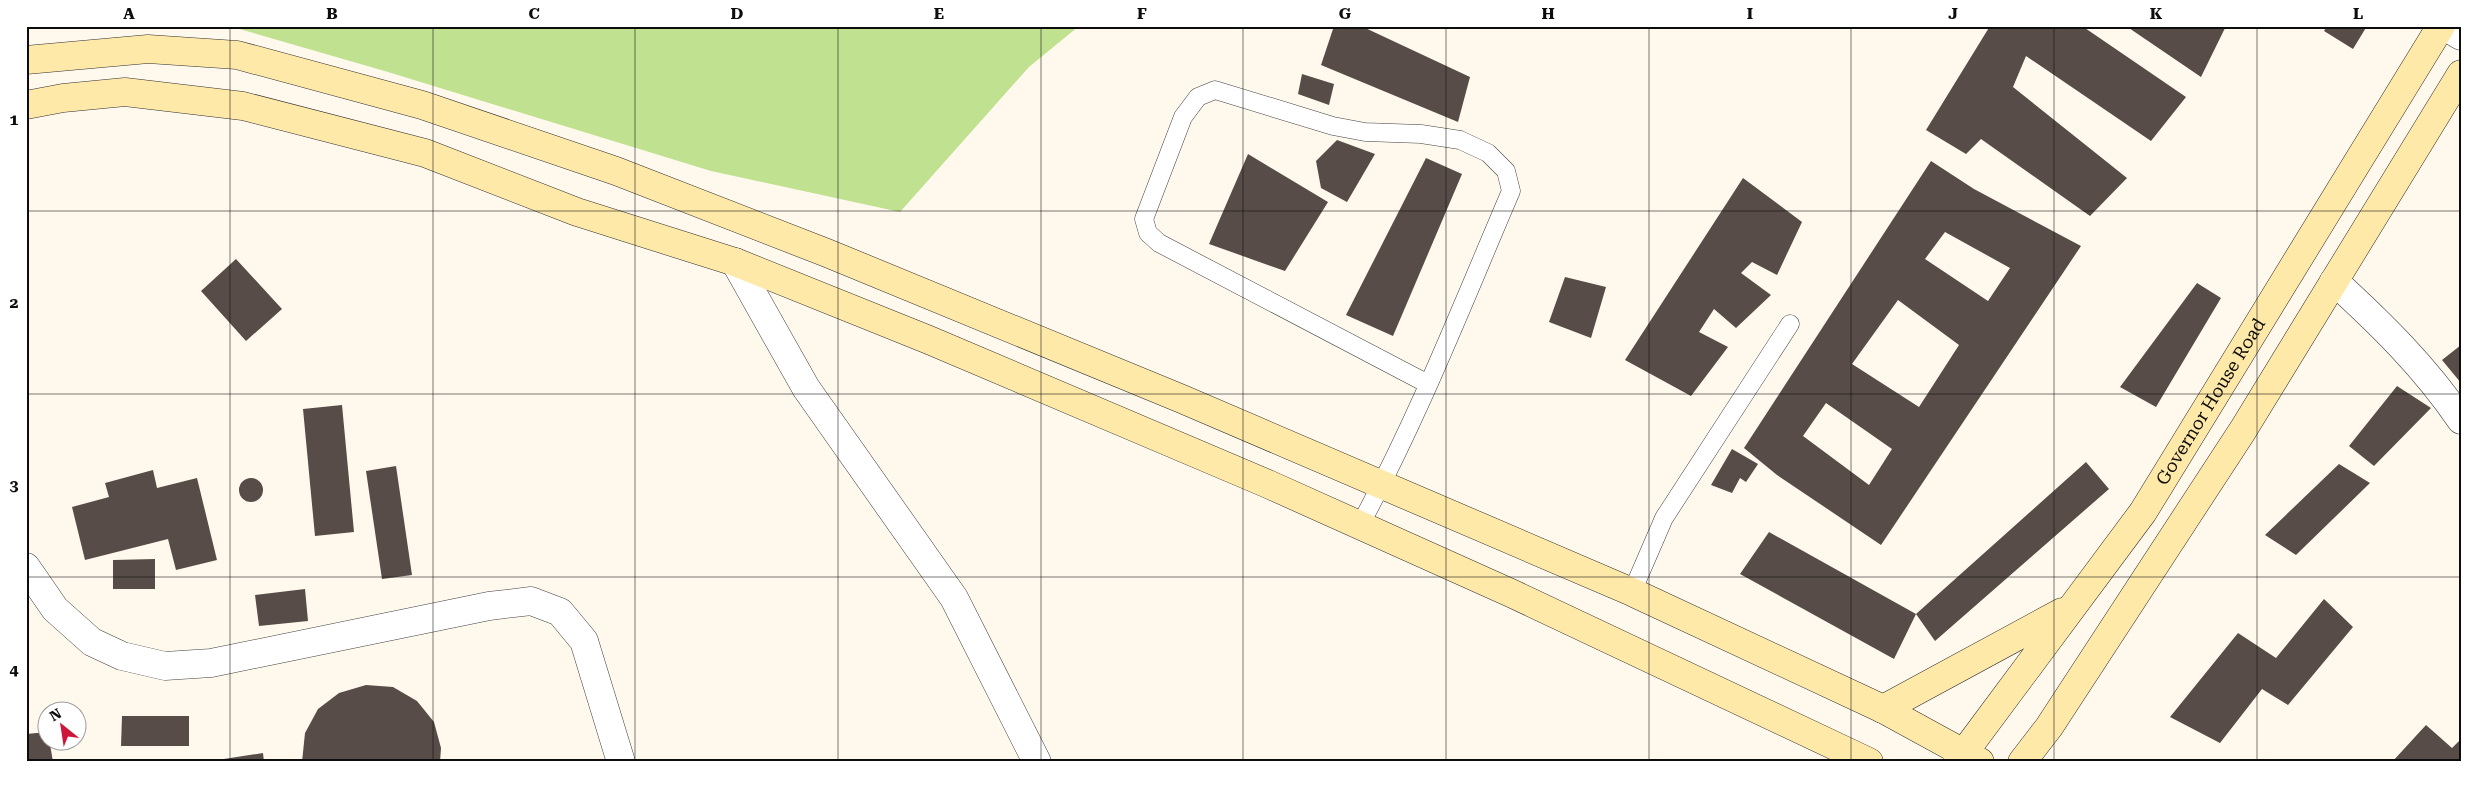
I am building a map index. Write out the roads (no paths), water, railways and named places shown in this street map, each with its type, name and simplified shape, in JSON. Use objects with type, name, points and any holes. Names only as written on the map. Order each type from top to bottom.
[{"type":"street","points":[[2442,26],[2461,36]]},
{"type":"street","name":"Governor House Road","points":[[1967,759],[2070,608],[2143,512],[2442,26]]},
{"type":"street","points":[[26,60],[148,49],[237,55],[422,105],[616,171],[827,253],[1182,399],[1632,592],[1882,709],[1967,759]]},
{"type":"street","points":[[2022,762],[2049,728],[2243,430],[2461,74]]},
{"type":"street","points":[[26,105],[63,98],[125,92],[242,106],[425,153],[577,212],[735,262],[930,340],[1360,525],[1513,594],[1840,755],[1869,762]]},
{"type":"street","points":[[735,262],[806,388],[954,598],[1037,762]]},
{"type":"street","points":[[2334,281],[2390,333],[2441,390],[2461,420]]},
{"type":"street","points":[[26,567],[55,609],[92,642],[122,656],[165,666],[211,663],[489,606],[530,601],[560,612],[584,641],[621,762]]},
{"type":"street","points":[[1882,709],[2070,608]]},
{"type":"lane","points":[[1360,525],[1382,484],[1428,384],[1511,191],[1506,171],[1488,153],[1460,140],[1333,126],[1215,90],[1198,97],[1183,117],[1144,219],[1148,233],[1159,243],[1428,384]]},
{"type":"lane","points":[[1632,592],[1664,518],[1790,324]]}]
